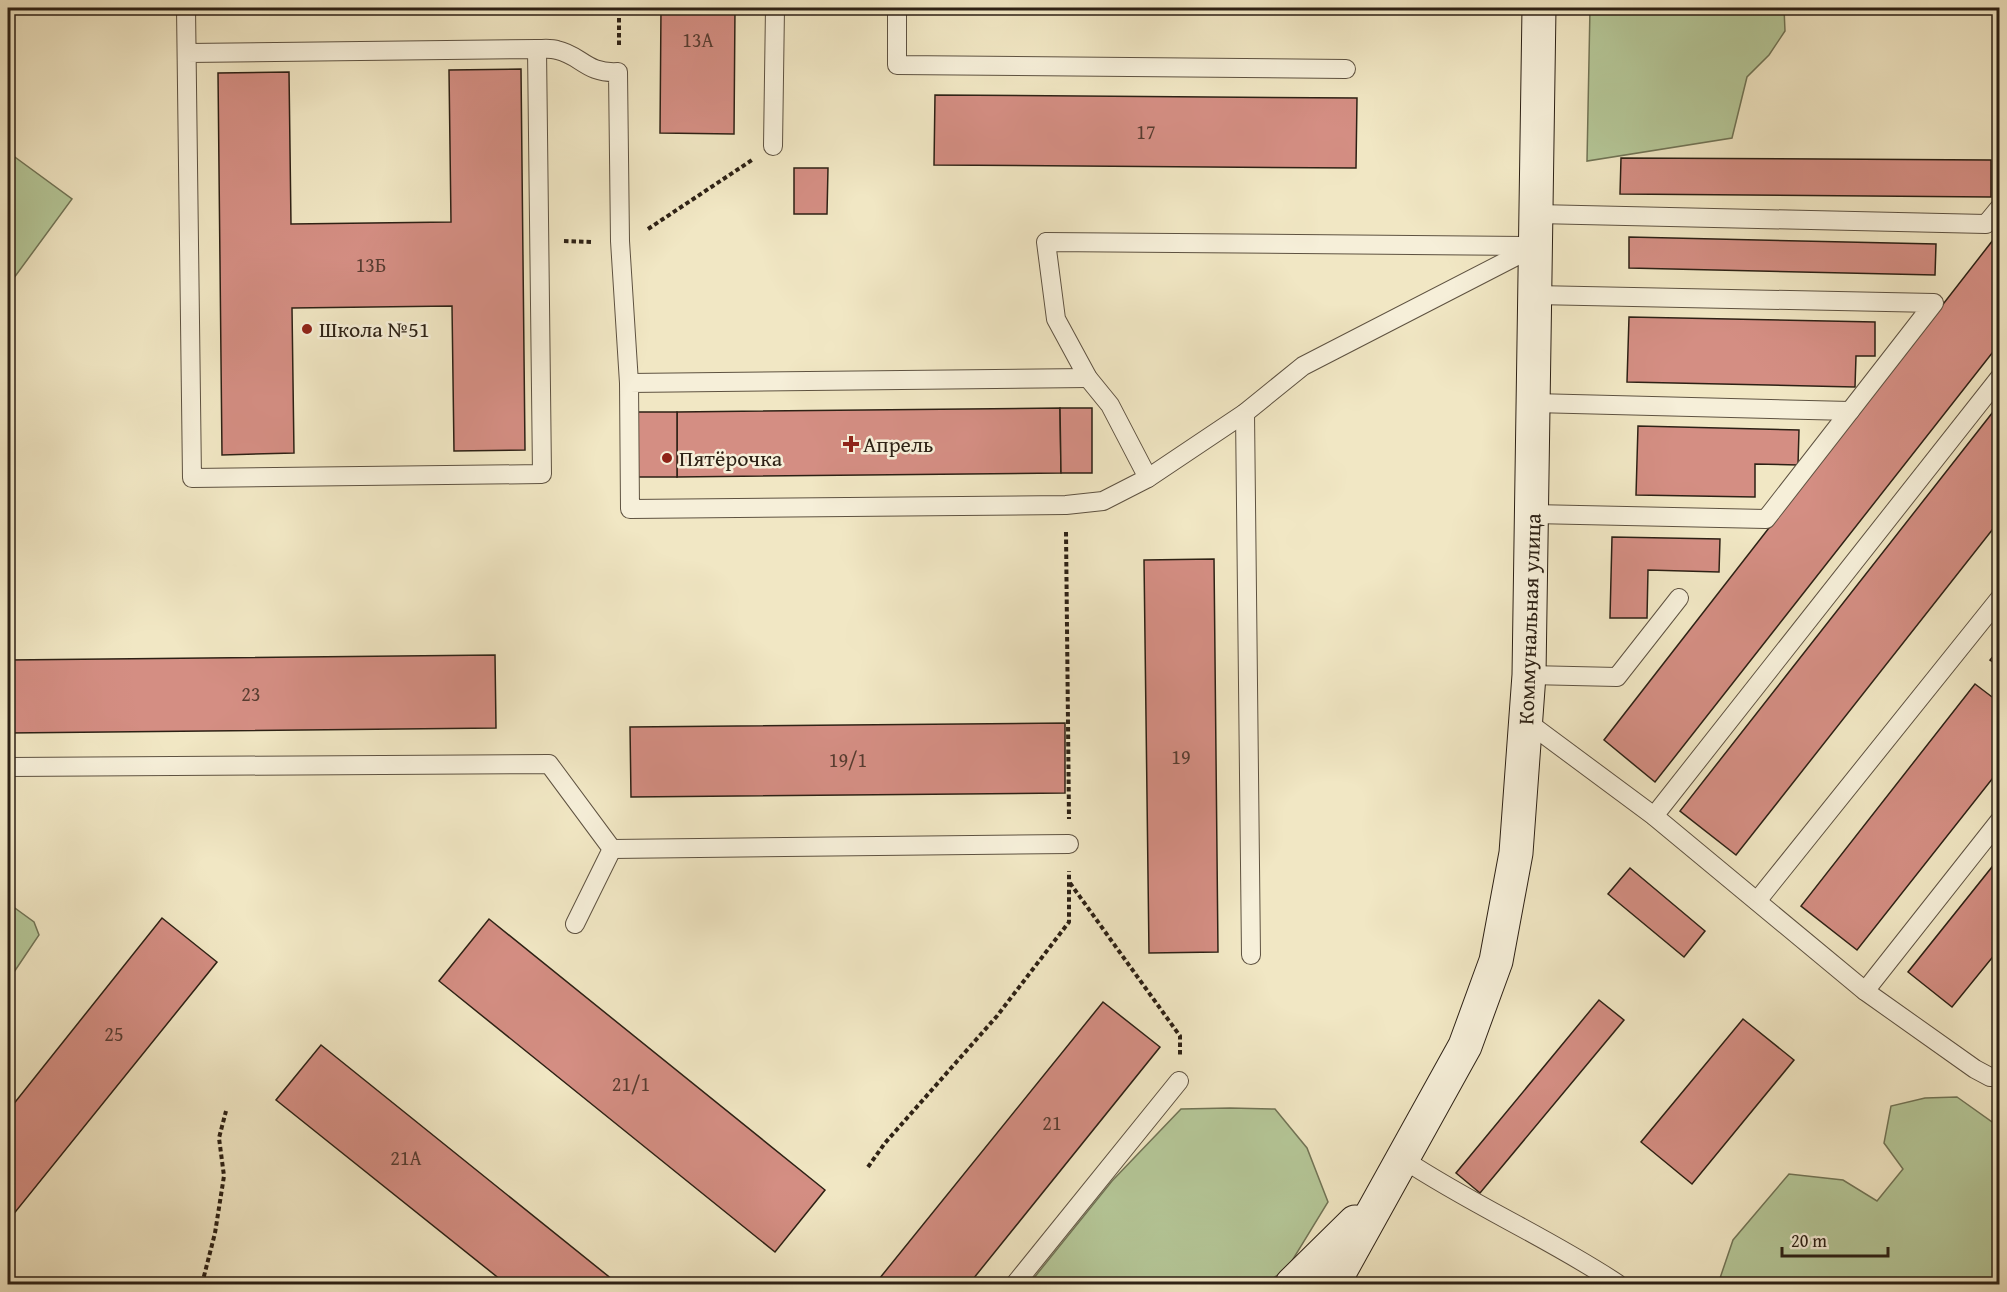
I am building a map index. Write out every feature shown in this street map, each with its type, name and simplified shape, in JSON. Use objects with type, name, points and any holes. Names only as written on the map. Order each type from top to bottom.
[{"type":"street","name":"Коммунальная улица","points":[[1333,1284],[1464,1046],[1496,961],[1516,853],[1529,675],[1539,8]]},
{"type":"street","name":"Коммунальная улица","points":[[1293,1284],[1378,1200]]},
{"type":"lane","points":[[186,8],[192,478],[542,474],[537,49]]},
{"type":"lane","points":[[773,146],[775,8]]},
{"type":"lane","points":[[897,8],[897,65],[1346,69]]},
{"type":"lane","points":[[187,53],[537,49],[558,50],[587,67],[605,73],[618,72],[620,241],[629,382],[630,509],[1066,505],[1103,501],[1148,478],[1245,413],[1303,366],[1536,230]]},
{"type":"lane","points":[[1148,478],[1110,405],[1088,378],[1056,319],[1046,242],[1536,230],[1986,224],[2000,207]]},
{"type":"lane","points":[[1533,514],[1766,519],[1934,303],[1535,295]]},
{"type":"lane","points":[[1654,816],[2000,377]]},
{"type":"lane","points":[[629,382],[1088,378]]},
{"type":"lane","points":[[1534,404],[1850,411]]},
{"type":"lane","points":[[1245,413],[1251,955]]},
{"type":"lane","points":[[1529,675],[1617,677],[1678,598]]},
{"type":"lane","points":[[1757,901],[2000,598]]},
{"type":"lane","points":[[1526,721],[1654,816],[1865,991],[1975,1069],[1990,1077],[2000,1077]]},
{"type":"lane","points":[[8,766],[549,764],[612,849]]},
{"type":"lane","points":[[1865,991],[2000,820]]},
{"type":"lane","points":[[612,849],[1069,844]]},
{"type":"lane","points":[[575,924],[612,849]]},
{"type":"lane","points":[[1015,1284],[1179,1080]]},
{"type":"lane","points":[[1403,1159],[1452,1191],[1557,1246],[1618,1284]]},
{"type":"path","points":[[618,72],[619,8]]},
{"type":"path","points":[[540,241],[625,242],[638,236],[773,146]]},
{"type":"path","points":[[868,1167],[885,1143],[997,1016],[1069,921],[1066,505]]},
{"type":"path","points":[[1069,883],[1180,1036],[1179,1080]]},
{"type":"path","points":[[202,1284],[215,1233],[224,1176],[219,1138],[225,1111]]},
{"type":"green space","points":[[1590,8],[1784,8],[1785,31],[1769,55],[1747,77],[1732,138],[1587,161]]},
{"type":"green space","points":[[8,152],[72,199],[8,286]]},
{"type":"green space","points":[[8,903],[34,922],[39,935],[8,981]]},
{"type":"green space","points":[[1957,1097],[1999,1127],[1999,1284],[1718,1284],[1733,1240],[1789,1174],[1843,1180],[1877,1201],[1903,1169],[1884,1143],[1891,1106],[1925,1098]]},
{"type":"green space","points":[[1181,1109],[1275,1109],[1307,1148],[1328,1202],[1287,1269],[1264,1284],[1029,1284],[1112,1181]]},
{"type":"building","points":[[661,8],[735,8],[734,134],[660,133]]},
{"type":"building","points":[[521,69],[525,450],[454,451],[452,306],[292,308],[294,453],[222,455],[218,73],[289,72],[291,224],[451,222],[449,70]]},
{"type":"building","points":[[935,95],[1357,98],[1356,168],[934,165]]},
{"type":"building","points":[[1621,158],[1991,160],[1991,197],[1620,194]]},
{"type":"building","points":[[794,168],[828,168],[827,214],[794,214]]},
{"type":"building","points":[[2000,231],[2000,343],[1655,782],[1604,740]]},
{"type":"building","points":[[1629,237],[1936,244],[1935,275],[1629,268]]},
{"type":"building","points":[[1629,317],[1875,322],[1875,356],[1856,356],[1855,387],[1627,382]]},
{"type":"building","points":[[2000,403],[2000,520],[1736,855],[1680,811]]},
{"type":"building","points":[[1060,408],[1061,473],[677,477],[677,412]]},
{"type":"building","points":[[1060,408],[1092,408],[1092,473],[1061,473]]},
{"type":"building","points":[[638,412],[677,412],[677,477],[638,477]]},
{"type":"building","points":[[1638,426],[1799,430],[1798,465],[1755,464],[1755,497],[1636,495]]},
{"type":"building","points":[[1612,537],[1720,539],[1719,572],[1648,570],[1647,618],[1610,618]]},
{"type":"building","points":[[1214,559],[1218,952],[1149,953],[1144,560]]},
{"type":"building","points":[[2000,648],[2000,667],[1990,660]]},
{"type":"building","points":[[495,655],[496,728],[8,733],[8,660]]},
{"type":"building","points":[[1975,684],[2000,703],[2000,769],[1857,950],[1801,906]]},
{"type":"building","points":[[1065,723],[1065,793],[631,797],[630,727]]},
{"type":"building","points":[[2000,857],[2000,948],[1952,1007],[1908,972]]},
{"type":"building","points":[[1630,868],[1705,931],[1684,957],[1608,894]]},
{"type":"building","points":[[162,918],[217,962],[8,1221],[8,1111]]},
{"type":"building","points":[[489,919],[825,1190],[775,1252],[439,981]]},
{"type":"building","points":[[1599,1000],[1624,1020],[1480,1193],[1456,1173]]},
{"type":"building","points":[[1103,1002],[1160,1047],[969,1284],[875,1284]]},
{"type":"building","points":[[1743,1019],[1794,1060],[1692,1184],[1641,1142]]},
{"type":"building","points":[[321,1045],[618,1284],[506,1284],[276,1100]]},
{"type":"place","name":"Школа №51","points":[[307,329]]},
{"type":"place","name":"Апрель","points":[[851,444]]},
{"type":"place","name":"Пятёрочка","points":[[667,458]]}]
